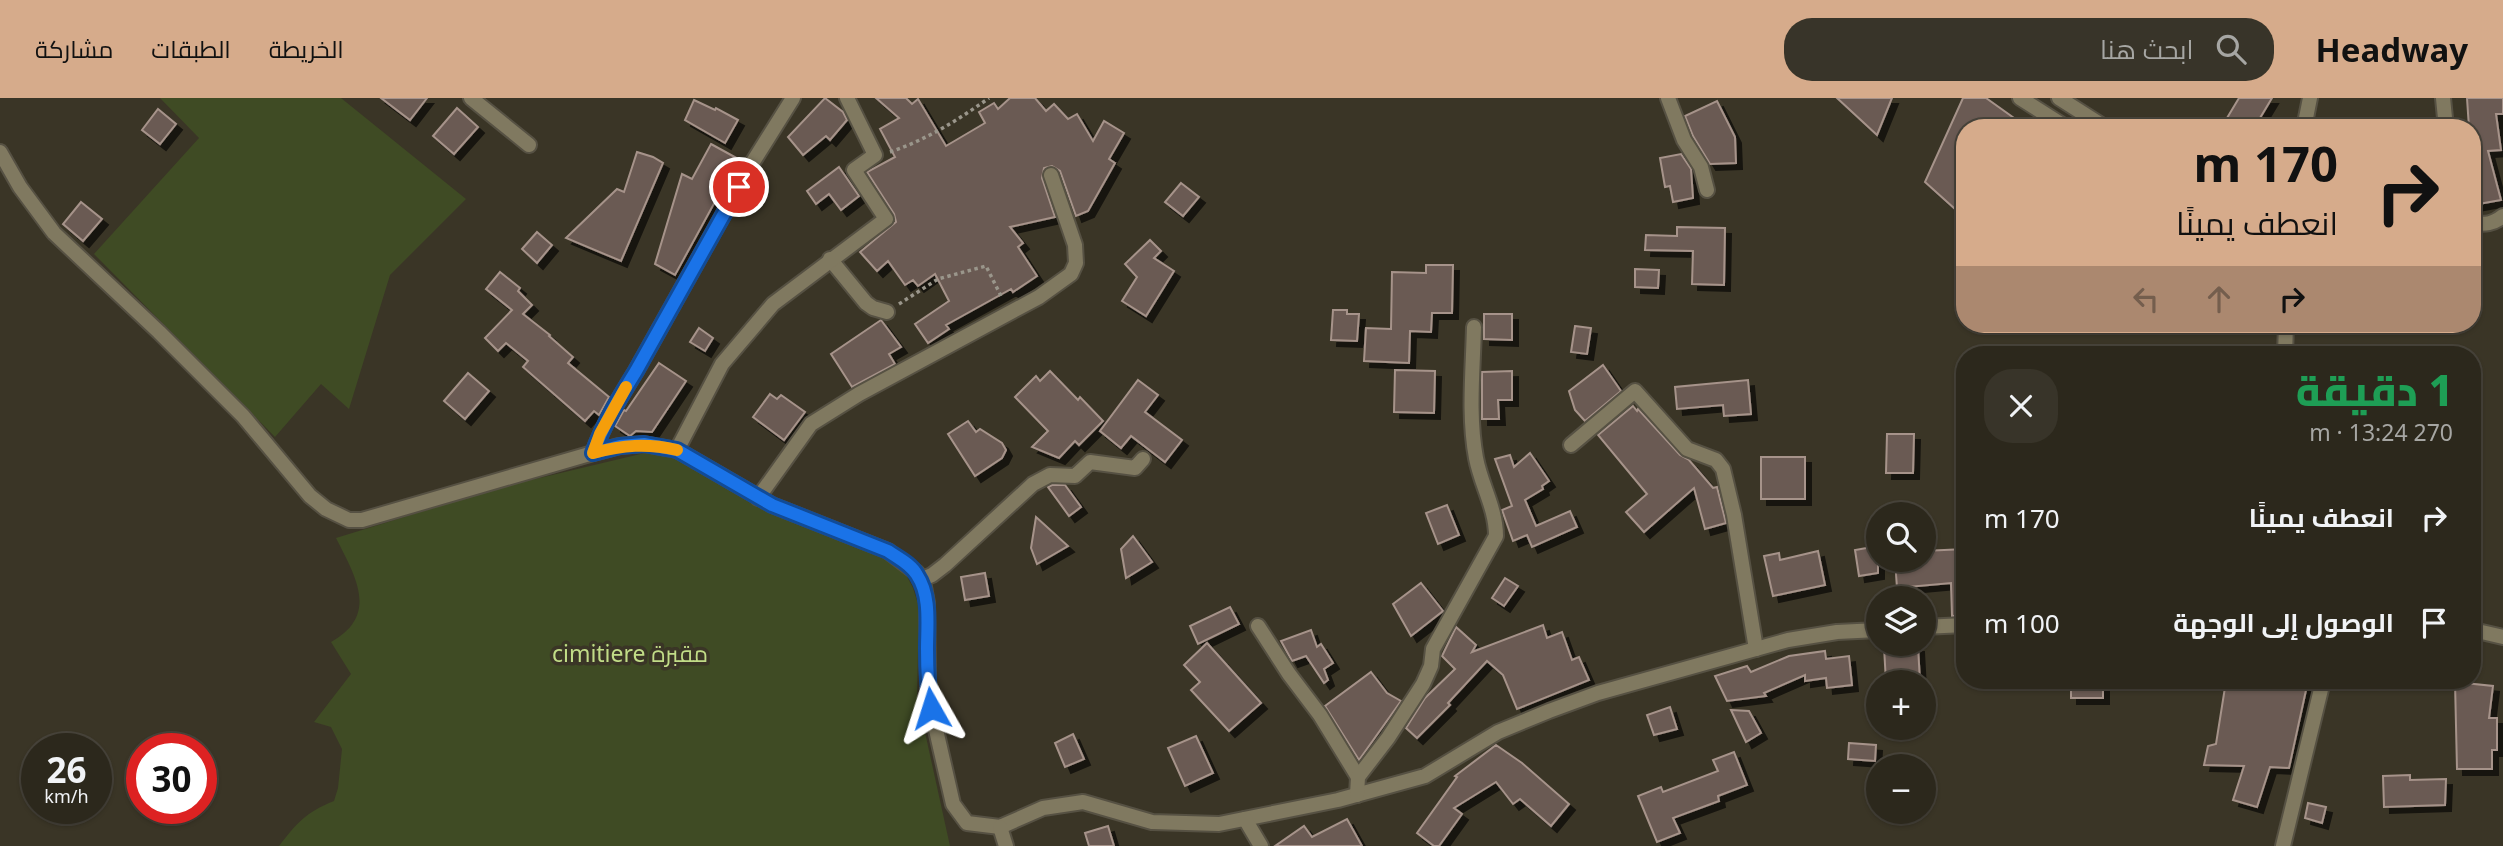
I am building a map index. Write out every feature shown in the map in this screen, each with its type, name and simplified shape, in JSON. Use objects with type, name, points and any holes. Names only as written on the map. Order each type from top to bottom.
[{"type":"street","points":[[471,98],[528,145]]},
{"type":"street","points":[[593,453],[618,401],[751,165],[793,98]]},
{"type":"street","points":[[677,450],[722,364],[773,304],[886,219],[854,170],[875,155],[847,98]]},
{"type":"street","points":[[1668,98],[1684,140],[1701,167],[1707,190]]},
{"type":"street","points":[[2020,98],[2053,119]]},
{"type":"street","points":[[2059,98],[2092,119]]},
{"type":"street","points":[[2306,119],[2310,98]]},
{"type":"street","points":[[2442,98],[2445,119]]},
{"type":"street","points":[[0,152],[20,187],[61,241],[159,332],[234,407],[310,496],[326,509],[349,520],[362,520],[620,446],[644,444],[677,450],[758,498],[813,523],[888,551],[903,560],[920,580],[927,603],[929,697],[953,804],[967,823],[1000,827],[1043,808],[1083,802],[1152,822],[1219,824],[1245,819],[1357,795],[1425,776],[1498,732],[1549,710],[1598,694],[1788,640],[1866,631]]},
{"type":"street","points":[[758,498],[811,424],[859,394],[1060,284],[1071,274],[1076,263],[1075,245],[1051,175]]},
{"type":"street","points":[[2481,224],[2497,222],[2503,216]]},
{"type":"street","points":[[830,259],[866,303],[887,312]]},
{"type":"street","points":[[1357,795],[1358,777],[1388,738],[1423,684],[1431,666],[1433,649],[1496,536],[1496,519],[1475,456],[1471,412],[1474,327]]},
{"type":"street","points":[[1571,444],[1635,391],[1687,449],[1716,460],[1723,469],[1734,515],[1755,649]]},
{"type":"street","points":[[920,580],[945,565],[1033,484],[1050,475],[1062,478],[1075,476],[1090,462],[1135,468],[1143,459]]},
{"type":"street","points":[[1936,626],[1956,625]]},
{"type":"street","points":[[1258,626],[1320,715],[1358,777]]},
{"type":"street","points":[[2481,632],[2503,637]]},
{"type":"street","points":[[2283,846],[2321,689]]},
{"type":"street","points":[[1245,819],[1261,846]]},
{"type":"street","points":[[1000,827],[1006,846]]},
{"type":"path","points":[[875,155],[913,144],[966,115],[989,98]]},
{"type":"path","points":[[887,312],[938,279],[986,265],[1009,312]]},
{"type":"green space","points":[[160,98],[341,98],[466,199],[390,275],[349,409],[321,384],[275,437],[94,254],[199,138]]},
{"type":"green space","name":"cimitiere مقبرة","points":[[649,452],[673,456],[764,510],[901,565],[919,607],[917,696],[950,846],[279,846],[303,819],[316,809],[334,801],[338,788],[342,749],[331,727],[314,722],[351,674],[331,642],[355,620],[359,594],[356,580],[336,538],[502,487]]},
{"type":"building","points":[[381,98],[427,98],[410,120]]},
{"type":"building","points":[[825,98],[843,112],[847,120],[830,140],[826,136],[803,155],[788,137]]},
{"type":"building","points":[[876,98],[906,98],[912,104],[918,99],[946,146],[985,123],[979,112],[994,103],[998,109],[1010,98],[1035,98],[1046,111],[1054,104],[1068,119],[1077,114],[1093,141],[1104,121],[1124,133],[1109,159],[1115,163],[1088,211],[1076,216],[1060,171],[1052,166],[1044,168],[1042,178],[1055,217],[1010,227],[1023,243],[1018,247],[1037,276],[1013,292],[1011,289],[946,325],[949,329],[928,343],[915,324],[949,301],[935,274],[918,286],[913,280],[905,285],[888,261],[877,271],[860,252],[896,222],[894,214],[867,172],[895,157],[880,129],[899,118]]},
{"type":"building","points":[[1837,98],[1892,98],[1877,135]]},
{"type":"building","points":[[1963,98],[1986,98],[2015,119],[1956,119],[1956,210],[1925,182]]},
{"type":"building","points":[[2239,98],[2272,98],[2259,119],[2226,119]]},
{"type":"building","points":[[2467,98],[2503,98],[2503,114],[2496,114],[2501,150],[2488,151],[2501,200],[2481,204],[2481,119],[2468,119]]},
{"type":"building","points":[[694,100],[738,120],[725,143],[685,120]]},
{"type":"building","points":[[1717,101],[1735,137],[1736,163],[1710,164],[1693,136],[1685,116]]},
{"type":"building","points":[[457,108],[478,127],[454,154],[433,136]]},
{"type":"building","points":[[158,109],[176,124],[160,144],[142,130]]},
{"type":"building","points":[[711,144],[742,161],[733,178],[729,176],[675,275],[655,264],[682,174],[692,179]]},
{"type":"building","points":[[637,152],[663,163],[621,261],[566,238],[617,189],[624,192]]},
{"type":"building","points":[[1681,154],[1691,169],[1693,198],[1673,202],[1670,186],[1665,187],[1660,158]]},
{"type":"building","points":[[839,167],[859,196],[841,210],[829,194],[816,204],[807,191]]},
{"type":"building","points":[[1181,183],[1199,197],[1183,216],[1165,202]]},
{"type":"building","points":[[81,202],[102,219],[83,241],[63,224]]},
{"type":"building","points":[[1677,227],[1725,228],[1724,285],[1692,284],[1693,251],[1645,250],[1646,235],[1677,236]]},
{"type":"building","points":[[537,232],[552,245],[537,263],[522,249]]},
{"type":"building","points":[[1150,240],[1161,251],[1154,258],[1174,271],[1146,316],[1122,301],[1137,277],[1125,264]]},
{"type":"building","points":[[1426,265],[1453,265],[1452,313],[1432,313],[1431,332],[1410,331],[1409,363],[1364,361],[1366,328],[1391,329],[1392,272],[1426,273]]},
{"type":"building","points":[[1635,269],[1659,270],[1658,288],[1635,287]]},
{"type":"building","points":[[500,272],[520,288],[518,291],[532,305],[523,314],[573,357],[568,363],[609,397],[599,415],[594,411],[585,421],[523,367],[528,361],[506,343],[498,351],[485,338],[512,310],[486,289]]},
{"type":"building","points":[[1333,310],[1347,310],[1347,314],[1359,314],[1357,341],[1331,340]]},
{"type":"building","points":[[1484,314],[1512,314],[1512,340],[1484,339]]},
{"type":"building","points":[[881,320],[901,347],[889,354],[895,364],[852,387],[831,354]]},
{"type":"building","points":[[1575,326],[1591,328],[1587,354],[1571,352]]},
{"type":"building","points":[[699,328],[713,338],[705,351],[690,342]]},
{"type":"building","points":[[659,363],[686,381],[652,432],[636,431],[630,436],[615,426]]},
{"type":"building","points":[[1603,365],[1621,391],[1585,421],[1575,410],[1569,391]]},
{"type":"building","points":[[1395,370],[1435,371],[1434,413],[1394,412]]},
{"type":"building","points":[[1050,371],[1103,421],[1079,445],[1075,441],[1059,458],[1032,447],[1048,431],[1015,397],[1036,376],[1040,381]]},
{"type":"building","points":[[1512,371],[1512,400],[1498,400],[1499,419],[1482,419],[1482,372]]},
{"type":"building","points":[[468,373],[489,391],[465,419],[444,401]]},
{"type":"building","points":[[1138,380],[1158,395],[1145,412],[1182,440],[1165,462],[1131,436],[1121,448],[1100,431]]},
{"type":"building","points":[[1748,380],[1751,414],[1724,416],[1723,405],[1677,409],[1675,387]]},
{"type":"building","points":[[770,394],[777,399],[781,395],[805,412],[784,440],[753,417]]},
{"type":"building","points":[[1633,406],[1680,455],[1689,460],[1713,488],[1717,487],[1726,523],[1705,529],[1694,488],[1644,532],[1626,512],[1647,494],[1598,435]]},
{"type":"building","points":[[968,421],[976,432],[980,429],[1002,443],[1006,450],[1002,458],[975,476],[948,434]]},
{"type":"building","points":[[1887,434],[1914,434],[1913,473],[1886,473]]},
{"type":"building","points":[[1530,453],[1549,481],[1542,486],[1543,489],[1525,500],[1536,526],[1570,511],[1577,527],[1532,547],[1527,535],[1513,541],[1502,510],[1512,506],[1495,459],[1510,455],[1514,467]]},
{"type":"building","points":[[1761,457],[1805,457],[1805,499],[1761,499]]},
{"type":"building","points":[[1065,485],[1081,507],[1069,516],[1048,487]]},
{"type":"building","points":[[1447,505],[1459,535],[1438,544],[1426,513]]},
{"type":"building","points":[[1036,517],[1068,546],[1037,564],[1031,548]]},
{"type":"building","points":[[1133,536],[1152,562],[1126,578],[1121,549]]},
{"type":"building","points":[[1866,548],[1866,572],[1878,573],[1859,576],[1855,550]]},
{"type":"building","points":[[1956,549],[1956,616],[1952,616],[1951,583],[1897,586],[1896,572],[1936,572],[1936,550]]},
{"type":"building","points":[[1818,551],[1825,585],[1773,596],[1764,556],[1779,553],[1780,560]]},
{"type":"building","points":[[985,573],[989,596],[965,600],[961,577]]},
{"type":"building","points":[[1505,578],[1518,586],[1504,606],[1492,598]]},
{"type":"building","points":[[1421,583],[1443,611],[1411,636],[1393,604]]},
{"type":"building","points":[[1230,607],[1239,624],[1198,644],[1190,626]]},
{"type":"building","points":[[1543,625],[1547,638],[1562,632],[1572,660],[1579,657],[1589,680],[1517,709],[1503,675],[1487,661],[1448,703],[1450,705],[1417,738],[1406,728],[1425,698],[1455,669],[1442,656],[1456,627],[1476,645],[1472,652]]},
{"type":"building","points":[[1311,630],[1317,647],[1321,644],[1333,663],[1324,669],[1328,680],[1324,683],[1306,656],[1292,661],[1281,641]]},
{"type":"building","points":[[1207,643],[1261,703],[1229,731],[1191,690],[1200,682],[1184,665]]},
{"type":"building","points":[[1825,651],[1826,659],[1849,656],[1852,685],[1827,688],[1826,678],[1805,681],[1805,675],[1764,693],[1766,696],[1727,701],[1715,676],[1747,666],[1751,672],[1789,656]]},
{"type":"building","points":[[1885,656],[1919,656],[1919,670],[1885,670]]},
{"type":"building","points":[[1371,672],[1387,693],[1401,701],[1359,760],[1325,706]]},
{"type":"building","points":[[2481,685],[2493,686],[2489,718],[2497,718],[2497,750],[2492,750],[2492,769],[2457,769],[2455,689],[2481,689]]},
{"type":"building","points":[[2071,689],[2103,689],[2103,698],[2071,698]]},
{"type":"building","points":[[2225,689],[2306,689],[2289,768],[2270,767],[2257,807],[2233,800],[2244,766],[2204,765],[2208,746],[2216,744]]},
{"type":"building","points":[[1670,707],[1677,729],[1654,735],[1647,715]]},
{"type":"building","points":[[1731,710],[1749,711],[1761,733],[1746,742]]},
{"type":"building","points":[[1073,734],[1084,759],[1065,767],[1055,743]]},
{"type":"building","points":[[1196,736],[1213,773],[1185,786],[1168,748]]},
{"type":"building","points":[[1849,743],[1876,745],[1875,754],[1866,754],[1866,760],[1848,759]]},
{"type":"building","points":[[1496,745],[1522,763],[1569,804],[1551,826],[1520,799],[1513,804],[1496,782],[1454,808],[1462,814],[1439,846],[1434,846],[1417,833],[1457,777],[1455,776]]},
{"type":"building","points":[[1734,752],[1747,785],[1718,796],[1719,801],[1673,818],[1680,833],[1657,842],[1638,796],[1661,787],[1663,792],[1718,771],[1713,760]]},
{"type":"building","points":[[2410,775],[2410,780],[2446,779],[2445,805],[2384,807],[2383,776]]},
{"type":"building","points":[[2308,803],[2326,807],[2322,823],[2305,818]]},
{"type":"building","points":[[1347,819],[1362,846],[1275,846],[1304,826],[1312,837]]},
{"type":"building","points":[[1108,826],[1114,846],[1089,846],[1085,833]]},
{"type":"slow traffic","points":[[626,387],[600,434],[593,453],[620,446],[644,444],[677,450]]},
{"type":"route","points":[[739,187],[618,401],[593,453],[620,446],[644,444],[677,450],[772,505],[888,551],[903,560],[916,573],[924,587],[931,708]]}]
